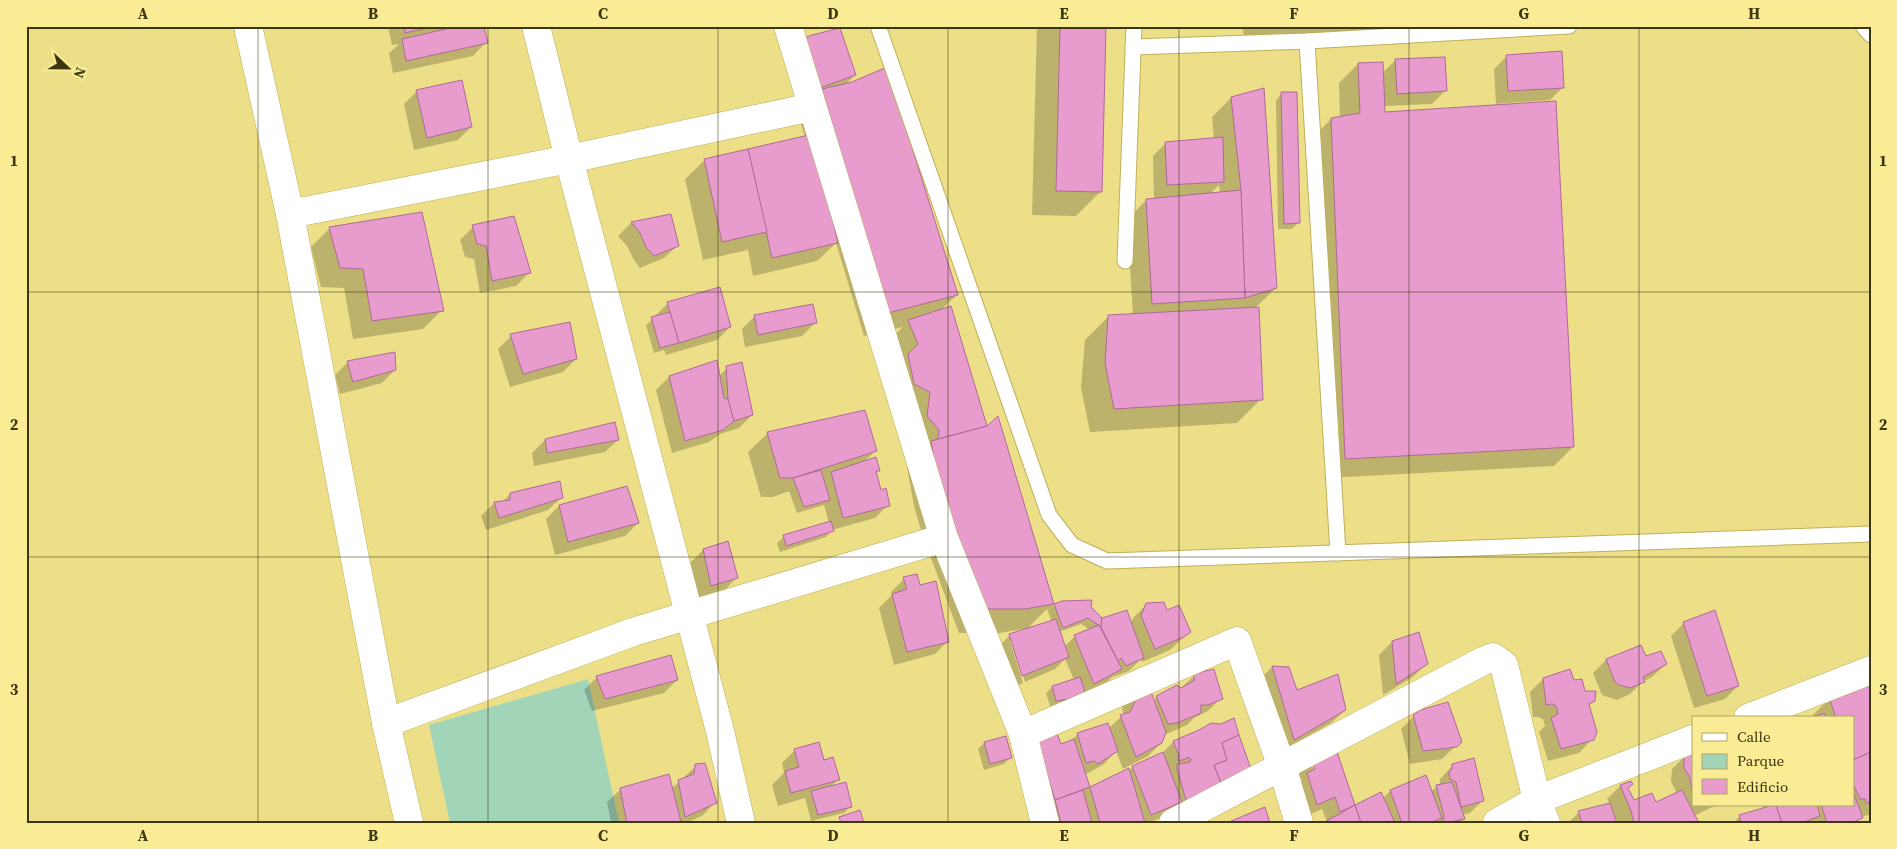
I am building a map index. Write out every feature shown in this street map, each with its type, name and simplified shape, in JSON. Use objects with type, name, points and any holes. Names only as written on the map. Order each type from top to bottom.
[{"type":"street","points":[[248,26],[290,214],[386,723],[409,823]]},
{"type":"street","points":[[536,26],[569,159],[720,731],[741,823]]},
{"type":"street","points":[[788,26],[944,538],[1023,734],[1045,823]]},
{"type":"street","points":[[290,214],[569,159],[812,107]]},
{"type":"street","points":[[386,723],[633,632],[944,538]]},
{"type":"street","points":[[1023,734],[1238,641],[1282,767],[1299,823]]},
{"type":"street","points":[[1173,823],[1494,657],[1504,665],[1542,811]]},
{"type":"street","points":[[1753,716],[1871,670]]},
{"type":"street","points":[[1497,823],[1542,811],[1692,739]]},
{"type":"lane","points":[[878,26],[1049,515],[1072,546],[1107,561],[1871,534]]},
{"type":"lane","points":[[1125,261],[1134,26]]},
{"type":"lane","points":[[1133,47],[1307,42],[1569,26]]},
{"type":"lane","points":[[1863,26],[1871,35]]},
{"type":"lane","points":[[1307,42],[1338,553]]},
{"type":"green space","points":[[588,679],[619,823],[450,823],[429,725]]},
{"type":"building","points":[[404,26],[436,26],[405,33]]},
{"type":"building","points":[[459,26],[484,26],[488,43],[406,61],[402,39]]},
{"type":"building","points":[[1060,26],[1106,26],[1102,192],[1056,191]]},
{"type":"building","points":[[840,28],[856,75],[814,90],[799,40]]},
{"type":"building","points":[[1562,51],[1564,88],[1508,91],[1506,55]]},
{"type":"building","points":[[1445,57],[1447,91],[1397,94],[1395,59]]},
{"type":"building","points":[[1383,62],[1385,112],[1556,101],[1574,447],[1345,459],[1331,118],[1360,113],[1358,63]]},
{"type":"building","points":[[887,67],[958,295],[888,313],[822,89],[852,82]]},
{"type":"building","points":[[462,80],[472,127],[427,138],[416,90]]},
{"type":"building","points":[[1264,88],[1277,288],[1245,298],[1241,190],[1231,97]]},
{"type":"building","points":[[1281,92],[1297,92],[1300,223],[1284,224]]},
{"type":"building","points":[[813,134],[838,243],[772,258],[748,149]]},
{"type":"building","points":[[1223,137],[1224,182],[1167,185],[1165,142]]},
{"type":"building","points":[[748,149],[767,232],[722,242],[704,159]]},
{"type":"building","points":[[1241,190],[1245,298],[1152,304],[1146,199]]},
{"type":"building","points":[[422,212],[444,311],[372,321],[363,269],[340,268],[329,227]]},
{"type":"building","points":[[671,214],[679,246],[654,256],[646,247],[640,233],[631,222]]},
{"type":"building","points":[[514,216],[531,273],[492,281],[486,246],[477,244],[472,225]]},
{"type":"building","points":[[720,287],[731,327],[679,343],[667,302]]},
{"type":"building","points":[[813,304],[817,323],[758,335],[754,315]]},
{"type":"building","points":[[951,306],[987,426],[938,439],[939,430],[927,416],[930,392],[914,384],[908,354],[918,344],[908,320]]},
{"type":"building","points":[[1259,307],[1263,400],[1114,409],[1105,363],[1108,315]]},
{"type":"building","points":[[670,312],[679,343],[660,348],[651,317]]},
{"type":"building","points":[[570,322],[577,359],[523,374],[510,334]]},
{"type":"building","points":[[395,352],[396,370],[353,382],[347,361]]},
{"type":"building","points":[[717,360],[724,398],[728,399],[734,421],[723,430],[685,441],[669,376]]},
{"type":"building","points":[[742,362],[753,415],[734,421],[728,399],[726,366]]},
{"type":"building","points":[[865,410],[877,451],[793,478],[780,478],[767,432]]},
{"type":"building","points":[[998,416],[1054,604],[1025,609],[984,609],[938,481],[931,441],[987,426]]},
{"type":"building","points":[[615,422],[619,440],[547,453],[545,439]]},
{"type":"building","points":[[876,457],[880,471],[876,471],[881,490],[886,488],[890,506],[843,518],[831,472]]},
{"type":"building","points":[[821,470],[830,500],[804,507],[793,478]]},
{"type":"building","points":[[560,481],[563,498],[499,518],[494,502],[510,500],[510,493]]},
{"type":"building","points":[[627,486],[639,523],[568,542],[559,505]]},
{"type":"building","points":[[831,521],[834,531],[786,546],[783,535]]},
{"type":"building","points":[[728,541],[738,578],[711,586],[703,549]]},
{"type":"building","points":[[917,574],[920,585],[936,581],[949,642],[907,652],[892,594],[907,589],[903,577]]},
{"type":"building","points":[[1092,600],[1091,607],[1102,618],[1101,627],[1088,618],[1063,628],[1054,604],[1062,601]]},
{"type":"building","points":[[1164,602],[1167,610],[1179,605],[1191,632],[1184,637],[1155,649],[1141,616],[1146,603]]},
{"type":"building","points":[[1127,610],[1144,658],[1126,666],[1121,658],[1118,661],[1101,627],[1102,618]]},
{"type":"building","points":[[1715,610],[1739,686],[1707,696],[1683,622]]},
{"type":"building","points":[[1056,619],[1069,657],[1022,676],[1009,634]]},
{"type":"building","points":[[1099,625],[1122,669],[1094,684],[1074,635]]},
{"type":"building","points":[[1419,632],[1428,664],[1396,684],[1392,641]]},
{"type":"building","points":[[1641,645],[1646,656],[1661,651],[1667,664],[1643,677],[1645,682],[1630,688],[1619,685],[1615,682],[1606,659]]},
{"type":"building","points":[[671,655],[678,680],[605,699],[596,676]]},
{"type":"building","points":[[1272,666],[1289,667],[1297,690],[1338,674],[1346,710],[1294,740]]},
{"type":"building","points":[[1214,669],[1223,699],[1208,705],[1201,705],[1201,713],[1177,723],[1168,724],[1156,696],[1177,685],[1181,688],[1195,680],[1193,674]]},
{"type":"building","points":[[1570,669],[1574,680],[1582,679],[1585,691],[1596,691],[1595,701],[1589,704],[1597,732],[1594,740],[1561,749],[1551,718],[1558,714],[1556,706],[1552,704],[1546,705],[1543,678]]},
{"type":"building","points":[[1080,677],[1085,692],[1069,699],[1056,701],[1052,686]]},
{"type":"building","points":[[1147,681],[1166,732],[1162,743],[1136,757],[1120,715],[1130,712]]},
{"type":"building","points":[[1864,684],[1867,687],[1871,686],[1871,752],[1854,760],[1854,716],[1835,716],[1829,697]]},
{"type":"building","points":[[1448,702],[1462,742],[1457,747],[1423,751],[1413,715],[1420,710]]},
{"type":"building","points":[[1234,718],[1239,735],[1222,743],[1227,760],[1214,765],[1221,783],[1187,804],[1177,764],[1190,762],[1191,759],[1187,757],[1178,761],[1179,756],[1173,741],[1211,723],[1221,724]]},
{"type":"building","points":[[1108,723],[1118,751],[1098,764],[1094,761],[1086,763],[1077,733]]},
{"type":"building","points":[[1057,733],[1061,744],[1074,739],[1090,787],[1055,800],[1037,741]]},
{"type":"building","points":[[1239,735],[1251,769],[1221,783],[1214,765],[1227,760],[1222,743]]},
{"type":"building","points":[[1006,736],[1012,758],[990,764],[984,742]]},
{"type":"building","points":[[819,742],[824,760],[833,757],[840,780],[791,793],[785,771],[799,767],[794,749]]},
{"type":"building","points":[[1336,749],[1355,805],[1340,812],[1335,797],[1317,805],[1307,773],[1315,769],[1311,760]]},
{"type":"building","points":[[1692,751],[1692,790],[1689,776],[1684,768],[1684,755]]},
{"type":"building","points":[[1163,752],[1182,802],[1151,815],[1132,766]]},
{"type":"building","points":[[1871,752],[1871,802],[1866,803],[1865,799],[1860,799],[1854,786],[1854,760]]},
{"type":"building","points":[[1474,758],[1484,801],[1461,807],[1456,782],[1450,779],[1449,772],[1452,769],[1452,764]]},
{"type":"building","points":[[705,763],[717,803],[685,817],[678,780],[694,774],[695,764]]},
{"type":"building","points":[[1129,768],[1145,823],[1100,823],[1090,787]]},
{"type":"building","points":[[669,774],[681,822],[627,823],[620,788]]},
{"type":"building","points":[[1426,775],[1442,818],[1430,823],[1402,823],[1390,790]]},
{"type":"building","points":[[1631,781],[1633,784],[1628,788],[1634,800],[1652,793],[1656,802],[1682,790],[1699,823],[1634,823],[1620,785]]},
{"type":"building","points":[[846,782],[852,807],[818,815],[811,791]]},
{"type":"building","points":[[1452,782],[1465,819],[1443,823],[1444,816],[1436,785]]},
{"type":"building","points":[[1083,790],[1092,823],[1061,823],[1055,800]]},
{"type":"building","points":[[1381,792],[1395,823],[1361,823],[1355,805]]},
{"type":"building","points":[[1854,794],[1863,818],[1851,823],[1827,823],[1821,806],[1854,806]]},
{"type":"building","points":[[1610,803],[1617,823],[1582,823],[1578,811]]},
{"type":"building","points":[[1355,805],[1361,823],[1323,823]]},
{"type":"building","points":[[1770,806],[1776,806],[1782,823],[1741,823],[1739,815]]},
{"type":"building","points":[[1776,806],[1817,806],[1820,816],[1802,823],[1782,823]]},
{"type":"building","points":[[1265,807],[1270,823],[1232,823],[1231,821]]},
{"type":"building","points":[[860,810],[864,823],[841,823],[839,817]]}]
